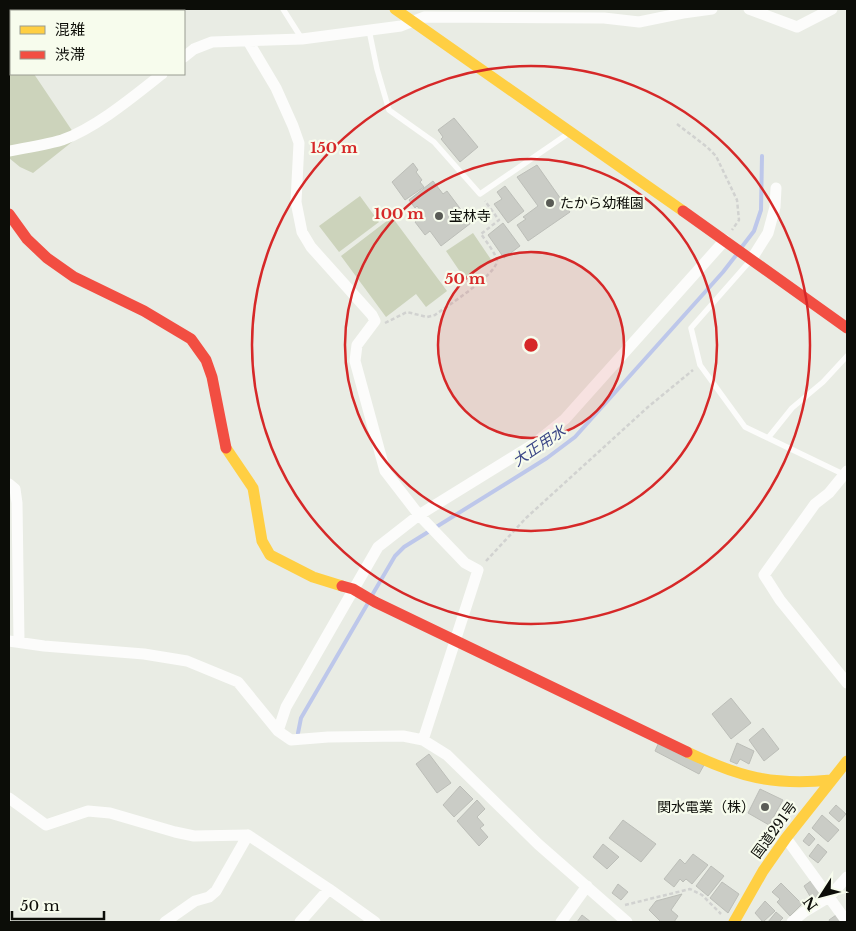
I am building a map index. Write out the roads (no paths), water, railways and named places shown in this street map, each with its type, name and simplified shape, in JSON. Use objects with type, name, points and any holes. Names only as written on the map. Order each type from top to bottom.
[{"type":"main road","points":[[395,9],[725,240],[847,328]]},
{"type":"main road","points":[[9,214],[27,239],[46,258],[74,277],[144,311],[191,339],[206,360],[212,377],[226,450],[252,488],[262,541],[270,555],[313,577],[357,592],[454,641],[707,762],[738,774],[780,781],[810,783],[831,780]]},
{"type":"main road","name":"国道291号","points":[[734,922],[763,871],[786,838],[847,761]]},
{"type":"street","points":[[185,56],[212,42],[302,39],[400,26],[424,16],[604,18],[639,22],[683,12],[712,9]]},
{"type":"street","points":[[749,9],[797,27],[832,9]]},
{"type":"street","points":[[248,41],[276,88],[299,143],[296,202],[302,232],[311,247],[372,315],[375,321],[357,345],[355,361],[385,471],[427,524],[465,563],[478,570],[423,740]]},
{"type":"street","points":[[9,152],[62,140],[82,130],[161,75]]},
{"type":"street","points":[[751,260],[768,233],[775,208],[776,188]]},
{"type":"street","points":[[278,731],[286,707],[357,592],[378,547],[419,515],[534,444],[565,419],[725,240]]},
{"type":"street","points":[[846,473],[829,493],[815,504],[764,575],[780,600],[847,683]]},
{"type":"street","points":[[9,484],[15,489],[13,503],[14,641],[44,646],[144,654],[187,661],[238,682],[278,731],[291,740],[328,737],[403,736],[423,740],[447,755],[538,844],[627,922]]},
{"type":"street","points":[[9,798],[46,825],[88,812],[95,812],[110,813],[194,836],[248,835],[375,922]]},
{"type":"street","points":[[165,922],[195,901],[209,897],[216,892],[248,835]]},
{"type":"street","points":[[786,838],[846,922]]},
{"type":"street","points":[[792,922],[804,912],[829,897],[847,878]]},
{"type":"street","points":[[561,922],[587,886]]},
{"type":"street","points":[[300,922],[329,889]]},
{"type":"lane","points":[[283,9],[302,39]]},
{"type":"lane","points":[[368,30],[377,69],[390,110],[434,142],[480,194],[571,132]]},
{"type":"lane","points":[[751,260],[691,328],[700,365],[744,427],[846,473]]},
{"type":"lane","points":[[768,438],[792,408],[823,382],[847,356]]},
{"type":"waterway","name":"大正用水","points":[[741,248],[754,231],[761,210],[762,156]]},
{"type":"waterway","name":"大正用水","points":[[371,597],[395,556],[404,547],[547,458],[575,437],[737,254]]},
{"type":"waterway","name":"大正用水","points":[[298,733],[301,718],[368,603]]},
{"type":"place","name":"たから幼稚園","points":[[550,203]]},
{"type":"place","name":"宝林寺","points":[[439,216]]},
{"type":"place","name":"関水電業（株）","points":[[765,807]]}]
